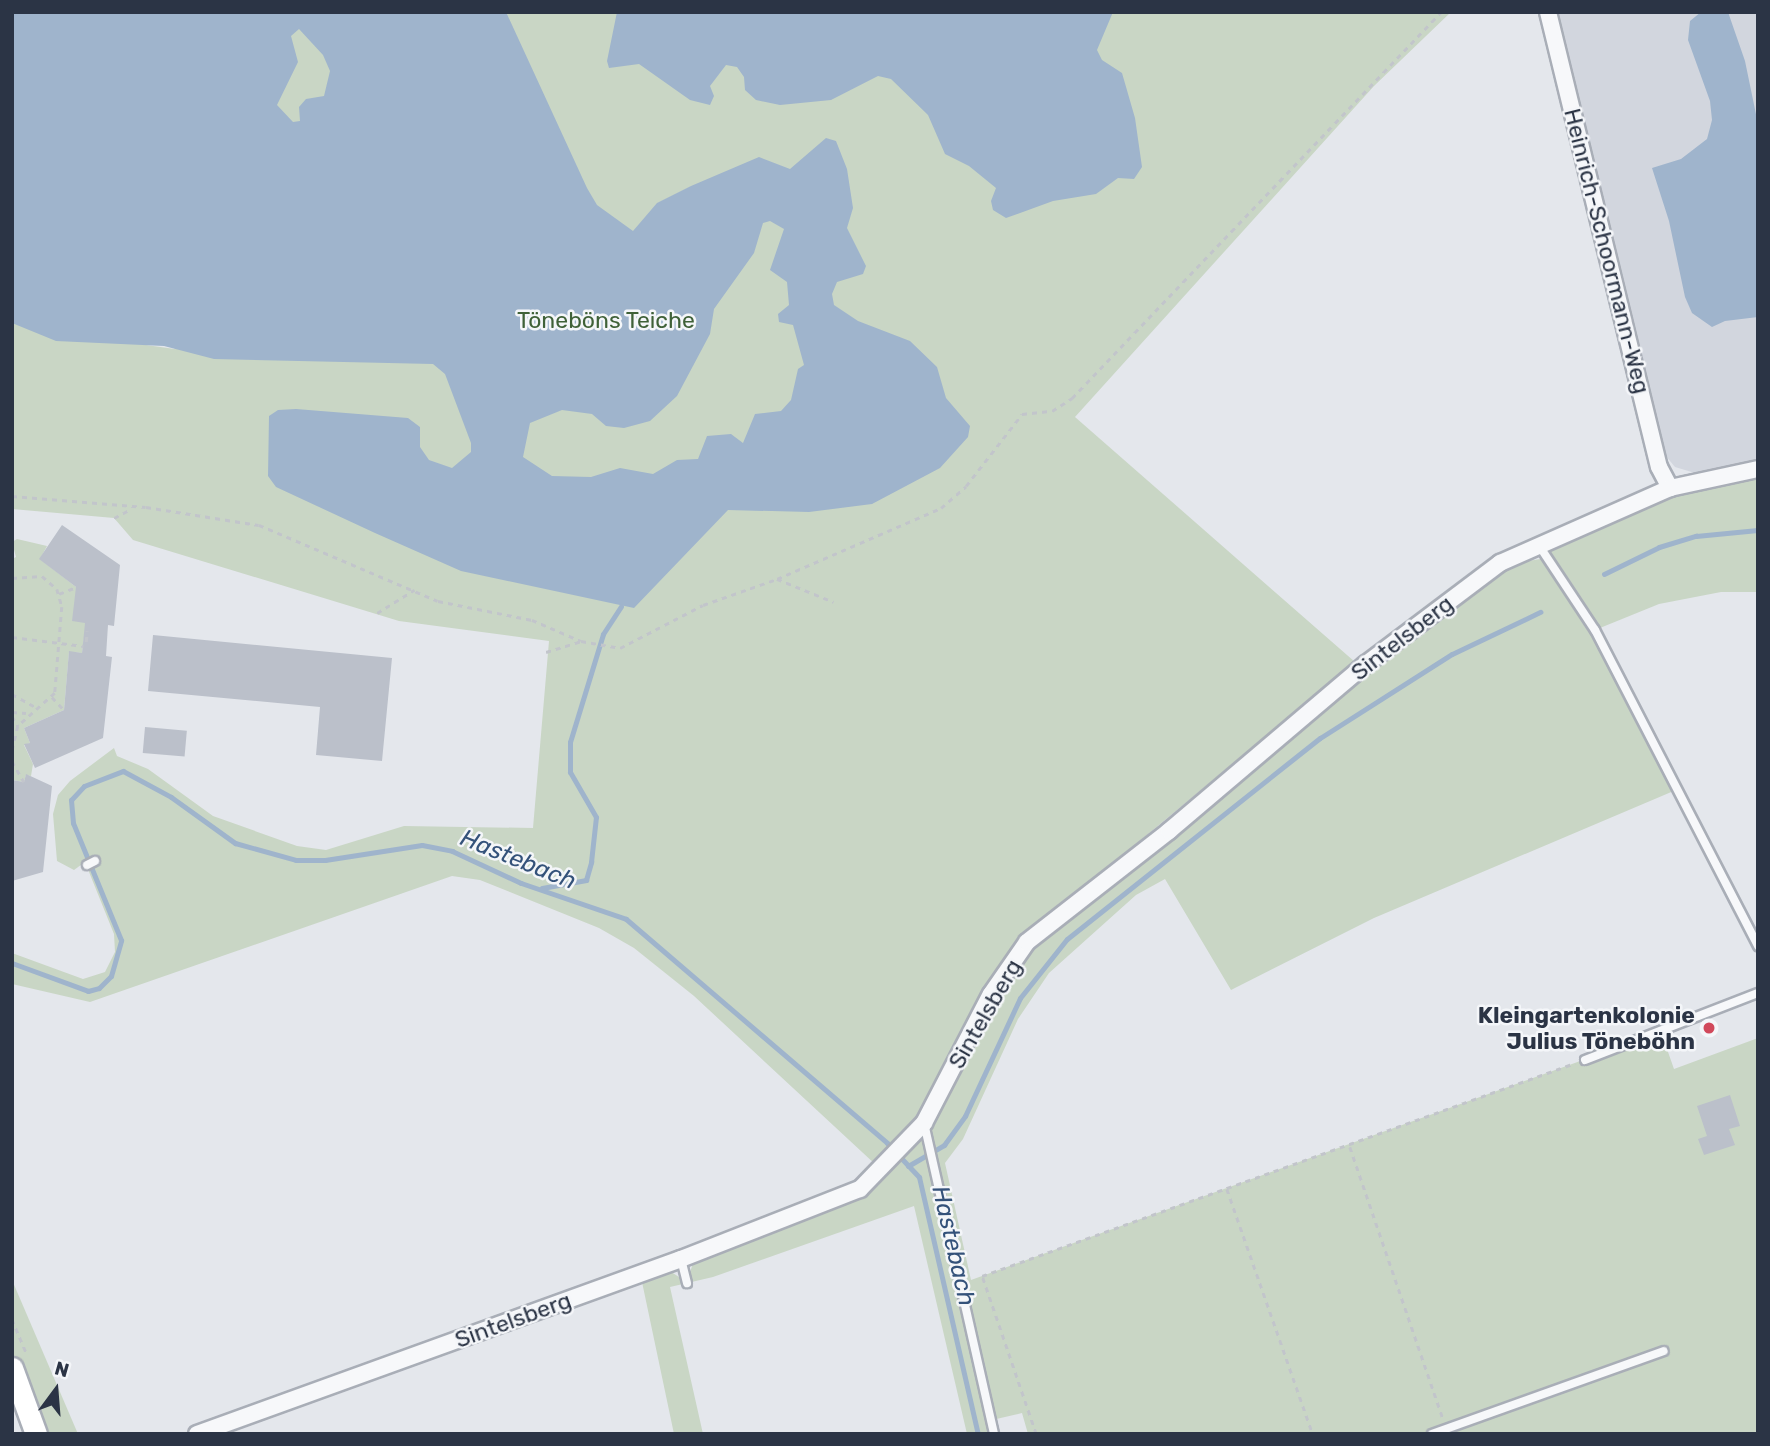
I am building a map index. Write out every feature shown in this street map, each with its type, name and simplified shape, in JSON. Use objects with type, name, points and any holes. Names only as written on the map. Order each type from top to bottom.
[{"type":"main road","points":[[12,1368],[36,1434]]},
{"type":"street","name":"Heinrich-Schoormann-Weg","points":[[1548,12],[1659,467],[1671,488]]},
{"type":"street","name":"Sintelsberg","points":[[197,1434],[830,1204],[860,1189],[889,1164],[925,1123],[991,994],[1027,942],[1169,831],[1366,664],[1500,563],[1538,544],[1671,488],[1758,469]]},
{"type":"lane","points":[[1538,544],[1595,630],[1758,946]]},
{"type":"lane","points":[[1585,1060],[1758,993]]},
{"type":"lane","points":[[925,1123],[936,1161],[994,1434]]},
{"type":"lane","points":[[681,1259],[687,1283]]},
{"type":"lane","points":[[1432,1434],[1664,1351]]},
{"type":"path","points":[[12,496],[259,525],[438,601],[532,621],[607,649],[620,648],[703,605],[777,579],[941,508],[966,486],[1022,414],[1052,411],[1072,398],[1441,12]]},
{"type":"path","points":[[114,518],[132,508]]},
{"type":"path","points":[[12,578],[43,576],[59,594],[59,643],[52,697],[30,713],[18,726],[12,752]]},
{"type":"path","points":[[777,579],[834,602]]},
{"type":"path","points":[[59,594],[76,587]]},
{"type":"path","points":[[377,613],[414,590]]},
{"type":"path","points":[[12,637],[84,644],[87,631]]},
{"type":"path","points":[[547,652],[581,641]]},
{"type":"path","points":[[12,694],[37,708]]},
{"type":"path","points":[[52,697],[64,710]]},
{"type":"path","points":[[18,726],[12,714],[30,713]]},
{"type":"path","points":[[12,761],[18,767],[24,782]]},
{"type":"path","points":[[12,770],[18,767]]},
{"type":"path","points":[[1036,1434],[982,1276],[1350,1147],[1585,1060]]},
{"type":"path","points":[[1350,1147],[1447,1429]]},
{"type":"path","points":[[1227,1189],[1313,1434]]},
{"type":"shaded area","points":[[1554,12],[1758,12],[1758,460],[1695,473],[1675,467],[1665,455]]},
{"type":"green space","points":[[12,12],[1451,12],[1374,86],[1075,417],[1355,662],[1023,938],[925,1110],[876,1165],[694,996],[634,948],[599,928],[480,880],[452,876],[90,1002],[12,984],[12,953],[83,979],[105,972],[115,952],[114,934],[85,862],[74,870],[57,861],[53,814],[58,795],[70,781],[114,748],[117,756],[148,769],[213,816],[297,846],[326,850],[404,826],[533,828],[549,641],[399,621],[133,540],[114,518],[12,509]],"holes":[[[162,334],[175,349],[117,341],[68,341]]]},
{"type":"green space","points":[[1758,474],[1758,592],[1721,592],[1659,604],[1595,630],[1676,790],[1374,918],[1231,990],[1165,879],[1136,895],[1049,973],[1018,1019],[963,1139],[945,1163],[971,1280],[1661,1032],[1674,1069],[1758,1038],[1758,1434],[1028,1434],[1022,1413],[992,1420],[994,1434],[967,1434],[914,1206],[713,1277],[670,1287],[703,1434],[674,1434],[642,1282],[668,1270],[687,1282],[694,1260],[867,1194],[885,1178],[938,1114],[996,997],[1034,947],[1409,639],[1516,563],[1546,558],[1556,543],[1677,495]]},
{"type":"green space","points":[[17,539],[47,546],[40,559],[76,587],[86,623],[82,653],[69,652],[64,710],[24,728],[30,743],[24,745],[33,764],[31,776],[26,775],[24,782],[12,780],[12,559],[16,557],[12,542]]},
{"type":"green space","points":[[12,1280],[78,1434],[36,1434],[12,1368]]},
{"type":"water","name":"Töneböns Teiche","points":[[12,12],[506,12],[587,188],[597,205],[633,231],[657,203],[691,186],[759,157],[790,169],[826,138],[836,141],[847,169],[853,208],[847,228],[866,266],[863,274],[837,282],[832,294],[834,305],[858,321],[910,341],[937,367],[946,398],[970,426],[968,437],[940,468],[872,504],[809,512],[728,510],[634,608],[461,571],[276,487],[268,476],[269,416],[278,410],[296,409],[408,418],[420,427],[420,447],[429,460],[452,468],[471,452],[471,443],[445,374],[433,364],[214,359],[164,346],[56,341],[12,323]],"holes":[[[299,29],[323,55],[330,71],[324,96],[306,99],[299,107],[300,121],[293,122],[277,105],[298,62],[291,36]],[[770,221],[784,229],[770,270],[787,282],[789,305],[778,314],[779,322],[793,325],[804,365],[798,369],[791,400],[781,411],[755,414],[743,443],[731,434],[707,436],[698,459],[677,460],[653,474],[620,468],[591,477],[552,476],[523,457],[530,423],[562,410],[592,414],[606,426],[624,428],[650,421],[677,396],[710,334],[714,309],[754,253],[763,223]]]},
{"type":"water","points":[[617,12],[1113,12],[1097,50],[1102,60],[1122,73],[1135,118],[1142,167],[1134,179],[1118,178],[1096,194],[1053,201],[1006,218],[993,210],[991,201],[996,188],[969,166],[945,154],[928,115],[891,79],[878,76],[831,100],[780,105],[756,100],[745,90],[744,77],[737,67],[726,65],[710,86],[714,96],[710,105],[690,100],[639,64],[609,68],[607,61]]},
{"type":"water","points":[[1701,12],[1728,12],[1745,61],[1758,124],[1758,317],[1725,321],[1712,327],[1692,313],[1685,297],[1669,221],[1652,168],[1681,159],[1707,139],[1712,120],[1710,101],[1688,40],[1690,21]]},
{"type":"building","points":[[62,525],[120,565],[114,626],[108,625],[106,656],[112,657],[103,738],[35,768],[24,744],[30,743],[24,728],[64,710],[69,651],[82,653],[85,623],[72,621],[76,587],[39,559]]},
{"type":"building","points":[[153,635],[392,658],[382,761],[316,755],[320,707],[148,691]]},
{"type":"building","points":[[145,727],[187,731],[185,757],[143,753]]},
{"type":"building","points":[[26,774],[52,786],[43,872],[12,881],[12,780],[24,782]]},
{"type":"building","points":[[1730,1095],[1740,1126],[1729,1129],[1735,1145],[1704,1155],[1698,1139],[1707,1136],[1697,1106]]},
{"type":"waterway","points":[[1604,574],[1659,547],[1696,536],[1758,530]]},
{"type":"waterway","points":[[542,888],[586,880],[591,862],[596,817],[570,772],[570,742],[603,634],[621,606]]},
{"type":"waterway","points":[[908,1166],[944,1145],[965,1116],[1020,998],[1067,939],[1320,738],[1452,654],[1540,612]]},
{"type":"waterway","name":"Hastebach","points":[[12,963],[88,991],[99,988],[111,976],[121,940],[73,823],[71,800],[84,786],[123,771],[171,797],[235,843],[296,860],[325,860],[422,845],[452,851],[521,883],[626,919],[887,1143],[919,1177],[978,1434]]},
{"type":"place","name":"Kleingartenkolonie Julius Töneböhn","points":[[1709,1028]]}]
